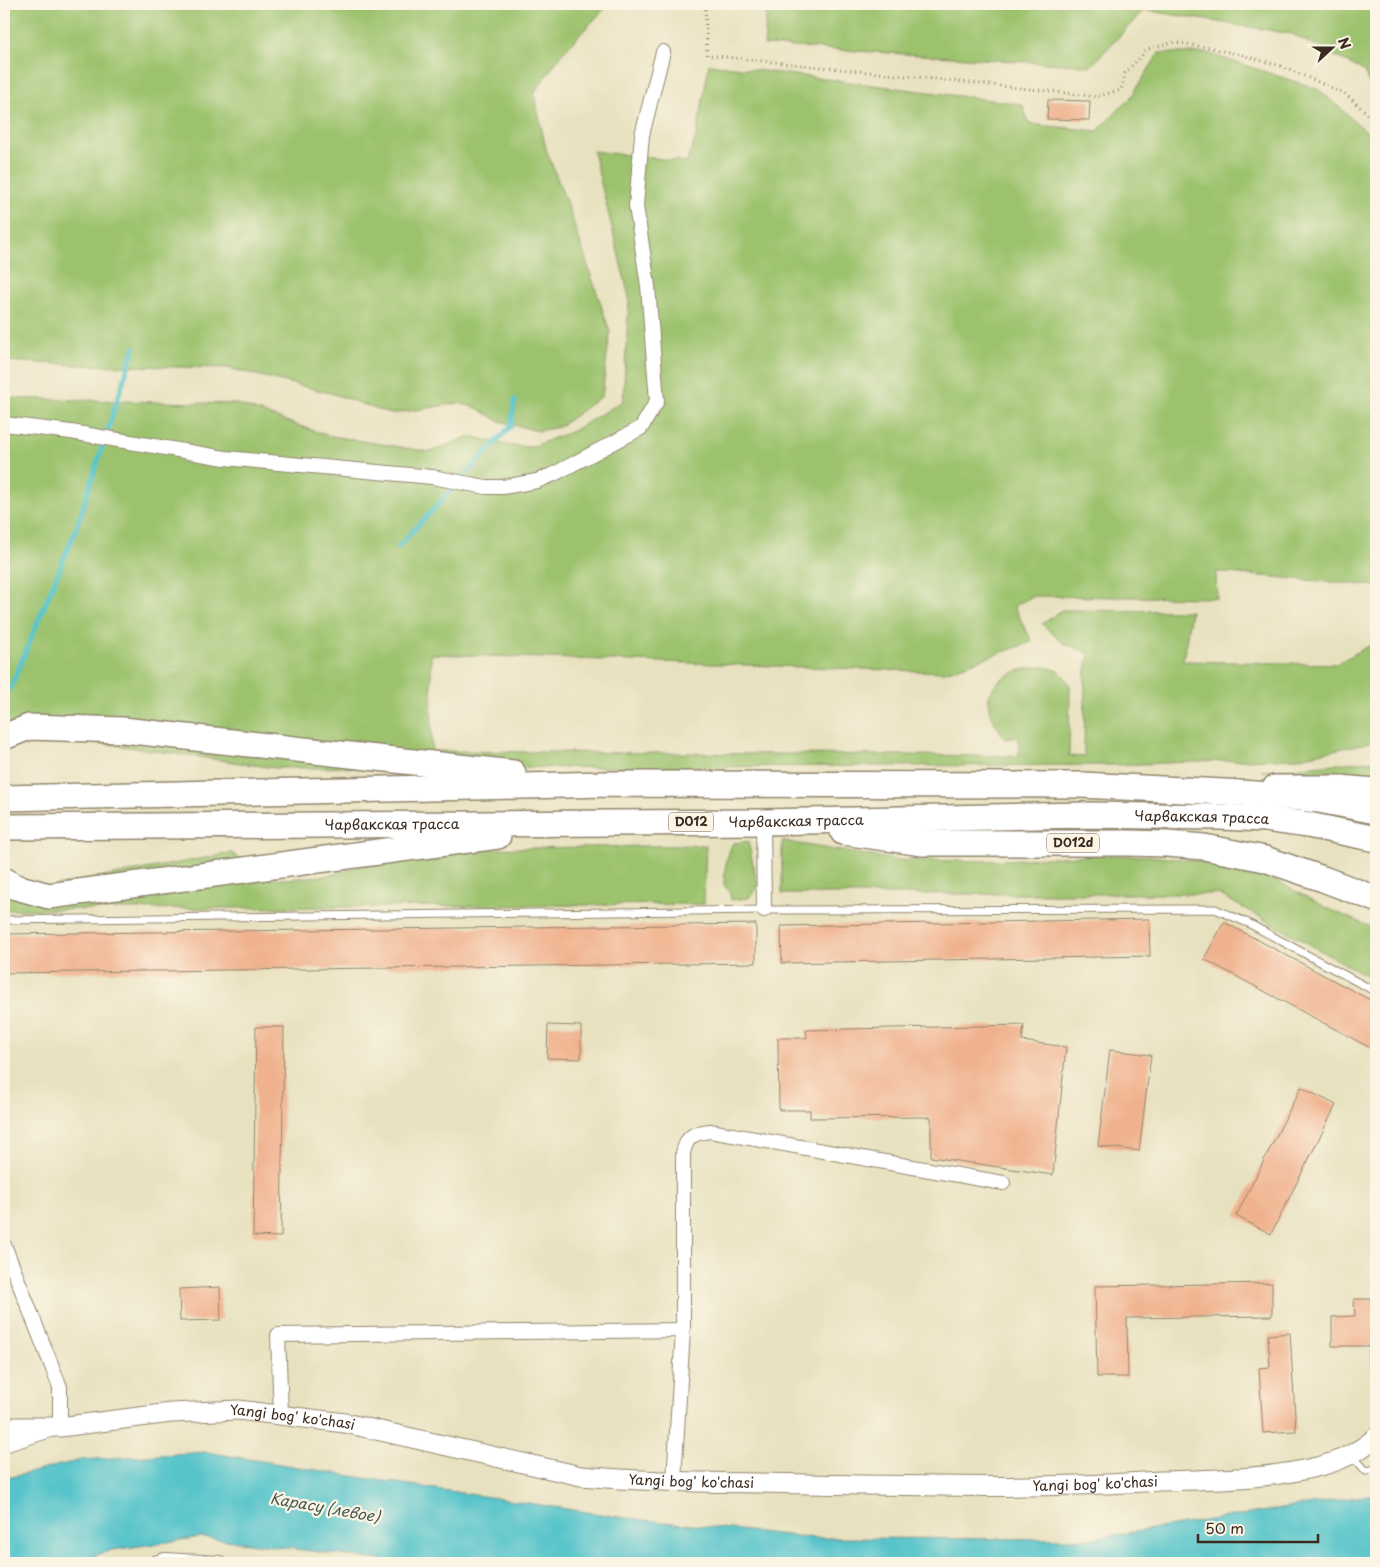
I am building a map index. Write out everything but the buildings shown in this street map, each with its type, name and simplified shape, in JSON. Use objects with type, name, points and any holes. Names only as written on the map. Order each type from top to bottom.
[{"type":"highway","points":[[4,737],[29,726],[123,730],[607,784]]},
{"type":"highway","name":"Чарвакская трасса","points":[[4,798],[607,784],[1081,786],[1271,795],[1319,800],[1376,810]]},
{"type":"highway","name":"Чарвакская трасса","points":[[4,827],[763,822],[1084,816],[1220,817],[1265,819],[1308,825],[1376,839]]},
{"type":"highway","points":[[4,880],[16,888],[49,896],[608,822]]},
{"type":"highway","name":"D012d","points":[[763,822],[923,844],[1129,843],[1204,847],[1265,860],[1376,899]]},
{"type":"main road","points":[[1081,786],[1330,786],[1376,789]]},
{"type":"main road","name":"Yangi bog' ko'chasi","points":[[4,1427],[60,1427],[171,1413],[238,1410],[344,1423],[581,1476],[610,1479],[1039,1487],[1274,1475],[1317,1467],[1352,1455],[1376,1437]]},
{"type":"street","points":[[4,424],[94,436],[225,458],[432,477],[486,487],[521,485],[537,481],[641,428],[657,401],[648,286],[636,206],[642,135],[663,52]]},
{"type":"street","points":[[763,822],[764,910]]},
{"type":"street","points":[[674,1481],[683,1330],[683,1152],[685,1142],[691,1136],[699,1132],[710,1131],[1002,1183]]},
{"type":"street","points":[[4,1245],[60,1387],[60,1427],[4,1446]]},
{"type":"street","points":[[281,1415],[278,1335],[683,1330]]},
{"type":"street","points":[[156,1563],[165,1560],[219,1563]]},
{"type":"lane","points":[[4,920],[764,910],[1215,909],[1248,923],[1376,992]]},
{"type":"lane","points":[[1352,1455],[1366,1471],[1376,1469]]},
{"type":"path","points":[[705,4],[707,55],[1048,91],[1096,98],[1121,90],[1125,73],[1148,49],[1175,42],[1242,54],[1281,66],[1344,93],[1367,113],[1376,133]]},
{"type":"green space","points":[[4,4],[609,4],[565,50],[534,93],[546,149],[570,212],[610,332],[602,396],[559,427],[538,431],[499,421],[477,408],[459,403],[391,414],[334,394],[228,368],[75,365],[4,361]]},
{"type":"green space","points":[[767,4],[1376,4],[1376,100],[1364,71],[1292,34],[1144,10],[1091,66],[764,45]]},
{"type":"green space","points":[[1159,53],[1207,53],[1318,89],[1366,131],[1376,221],[1376,586],[1216,572],[1217,598],[1033,596],[1014,606],[1032,642],[945,672],[431,654],[432,767],[275,768],[4,729],[4,398],[237,404],[326,435],[430,452],[470,436],[506,445],[531,447],[573,431],[623,401],[629,297],[593,151],[687,162],[697,134],[709,64],[1022,104],[1029,124],[1097,131],[1131,97]]},
{"type":"green space","points":[[1062,610],[1191,611],[1183,661],[1336,664],[1376,642],[1376,741],[1296,758],[1114,765],[436,768],[436,751],[1019,756],[1018,737],[1005,739],[989,709],[989,697],[992,689],[1008,675],[1029,668],[1040,667],[1058,671],[1065,677],[1070,686],[1069,756],[1084,757],[1085,676],[1089,653],[1063,643],[1042,624]]},
{"type":"green space","points":[[1376,760],[1376,772],[1261,771]]},
{"type":"green space","points":[[748,841],[758,887],[749,898],[731,900],[730,892],[724,885],[727,858],[733,843]]},
{"type":"green space","points":[[782,841],[896,860],[987,861],[1096,855],[1150,856],[1227,864],[1267,876],[1329,909],[1376,929],[1376,981],[1218,894],[782,894]]},
{"type":"green space","points":[[706,845],[704,904],[4,910],[4,893],[11,894],[232,853],[246,864],[272,878],[288,879],[331,875],[413,850]]},
{"type":"green space","points":[[1372,1350],[1376,1350],[1376,1402],[1373,1404]]},
{"type":"water","name":"Карасу (левое)","points":[[207,1452],[626,1518],[814,1538],[1089,1539],[1376,1494],[1376,1563],[405,1563],[202,1537],[112,1550],[72,1563],[4,1563],[4,1479],[81,1460]]},
{"type":"waterway","points":[[4,692],[11,687],[76,529],[134,348]]},
{"type":"waterway","points":[[398,547],[511,426],[515,400]]}]
